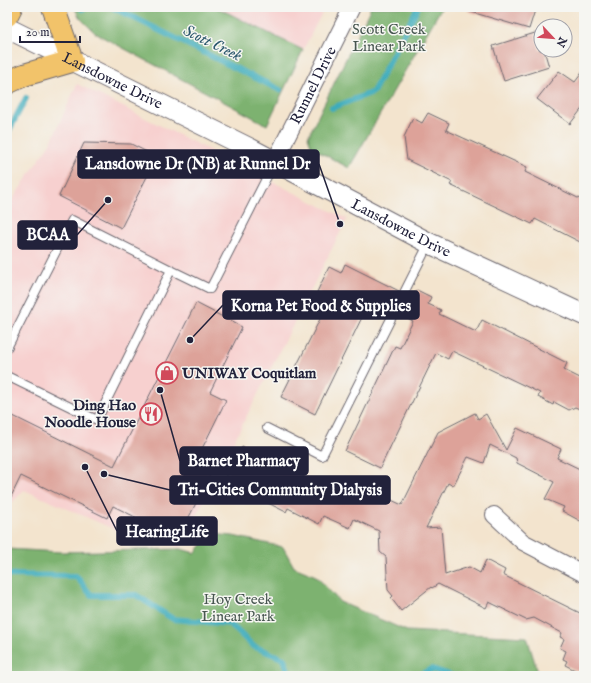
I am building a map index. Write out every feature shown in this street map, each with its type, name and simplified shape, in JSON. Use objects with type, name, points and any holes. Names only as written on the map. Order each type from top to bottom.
[{"type":"main road","points":[[7,15],[11,7]]},
{"type":"main road","points":[[7,83],[24,75],[72,61],[53,7]]},
{"type":"street","name":"Runnel Drive","points":[[274,163],[352,7]]},
{"type":"street","name":"Lansdowne Drive","points":[[7,28],[429,243],[584,315]]},
{"type":"street","points":[[494,515],[523,542],[584,574]]},
{"type":"lane","points":[[7,348],[72,220],[210,289],[274,163]]},
{"type":"lane","points":[[267,428],[322,456],[429,243]]},
{"type":"lane","points":[[7,376],[97,420],[171,270]]},
{"type":"shaded area","points":[[216,7],[325,7],[303,50]]},
{"type":"shaded area","points":[[77,84],[347,219],[180,547],[114,529],[24,490],[7,508],[7,205],[11,202],[52,140]]},
{"type":"green space","points":[[74,7],[216,7],[303,50],[267,125],[95,33],[80,18]]},
{"type":"green space","name":"Scott Creek Linear Park","points":[[371,7],[442,7],[349,168],[312,148],[308,137]]},
{"type":"green space","name":"Hoy Creek Linear Park","points":[[211,534],[233,536],[283,547],[294,567],[316,576],[340,602],[407,631],[527,637],[539,676],[7,676],[7,549],[61,552],[181,549],[195,553]]},
{"type":"building","points":[[469,7],[536,7],[529,29],[468,11]]},
{"type":"building","points":[[533,34],[533,58],[546,58],[549,67],[504,81],[493,46]]},
{"type":"building","points":[[584,70],[584,106],[570,124],[537,99],[559,71],[575,82]]},
{"type":"building","points":[[428,113],[449,123],[446,130],[527,167],[525,172],[584,201],[584,244],[535,219],[532,224],[450,185],[452,182],[407,160],[404,137],[413,118],[422,123]]},
{"type":"building","points":[[84,143],[131,144],[157,157],[121,228],[59,196]]},
{"type":"building","points":[[345,264],[399,291],[390,309],[379,303],[376,309],[368,305],[315,414],[281,397],[330,299],[317,292],[329,267],[341,273]]},
{"type":"building","points":[[417,290],[431,297],[428,304],[441,310],[439,314],[476,332],[482,320],[567,363],[564,370],[584,380],[584,411],[575,407],[569,410],[554,402],[553,405],[538,397],[540,393],[452,351],[448,359],[436,353],[380,468],[345,451],[395,346],[400,348],[413,321],[399,314],[409,296],[413,298]]},
{"type":"building","points":[[196,303],[242,327],[210,392],[226,400],[194,465],[211,473],[183,529],[177,526],[172,535],[113,506],[107,518],[21,476],[7,505],[7,413],[114,466]]},
{"type":"building","points":[[475,413],[478,419],[486,414],[506,450],[517,428],[561,449],[557,458],[584,471],[584,523],[562,511],[564,507],[545,499],[554,482],[517,463],[516,458],[490,445],[484,463],[468,457],[453,486],[448,483],[426,528],[441,527],[445,575],[469,567],[480,573],[486,560],[505,570],[503,575],[584,615],[584,670],[580,668],[579,672],[565,665],[567,661],[563,659],[566,651],[560,648],[564,639],[560,637],[562,633],[534,618],[526,620],[489,602],[486,608],[438,584],[432,588],[431,587],[401,611],[391,598],[393,596],[388,590],[386,557],[380,552],[379,531],[354,519],[350,528],[323,516],[319,524],[288,508],[286,512],[224,481],[242,447],[329,489],[333,480],[359,493],[362,486],[402,505],[438,432]]},
{"type":"waterway","name":"Scott Creek","points":[[82,9],[86,7]]},
{"type":"waterway","name":"Scott Creek","points":[[112,7],[280,90]]},
{"type":"waterway","name":"Scott Creek","points":[[332,108],[373,92],[418,7]]},
{"type":"waterway","name":"Scott Creek","points":[[7,134],[26,98]]},
{"type":"waterway","points":[[7,575],[76,576],[91,595],[136,595],[173,619],[230,624],[253,646],[284,659],[290,676]]},
{"type":"waterway","points":[[417,676],[432,669],[453,676]]},
{"type":"place","name":"BCAA","points":[[108,200]]},
{"type":"place","name":"Lansdowne Dr (NB) at Runnel Dr","points":[[340,224]]},
{"type":"place","name":"Korna Pet Food & Supplies","points":[[190,340]]},
{"type":"place","name":"UNIWAY Coquitlam","points":[[167,373]]},
{"type":"place","name":"Barnet Pharmacy","points":[[160,390]]},
{"type":"place","name":"Ding Hao Noodle House","points":[[151,414]]},
{"type":"place","name":"HearingLife","points":[[85,467]]},
{"type":"place","name":"Tri-Cities Community Dialysis","points":[[104,474]]}]
